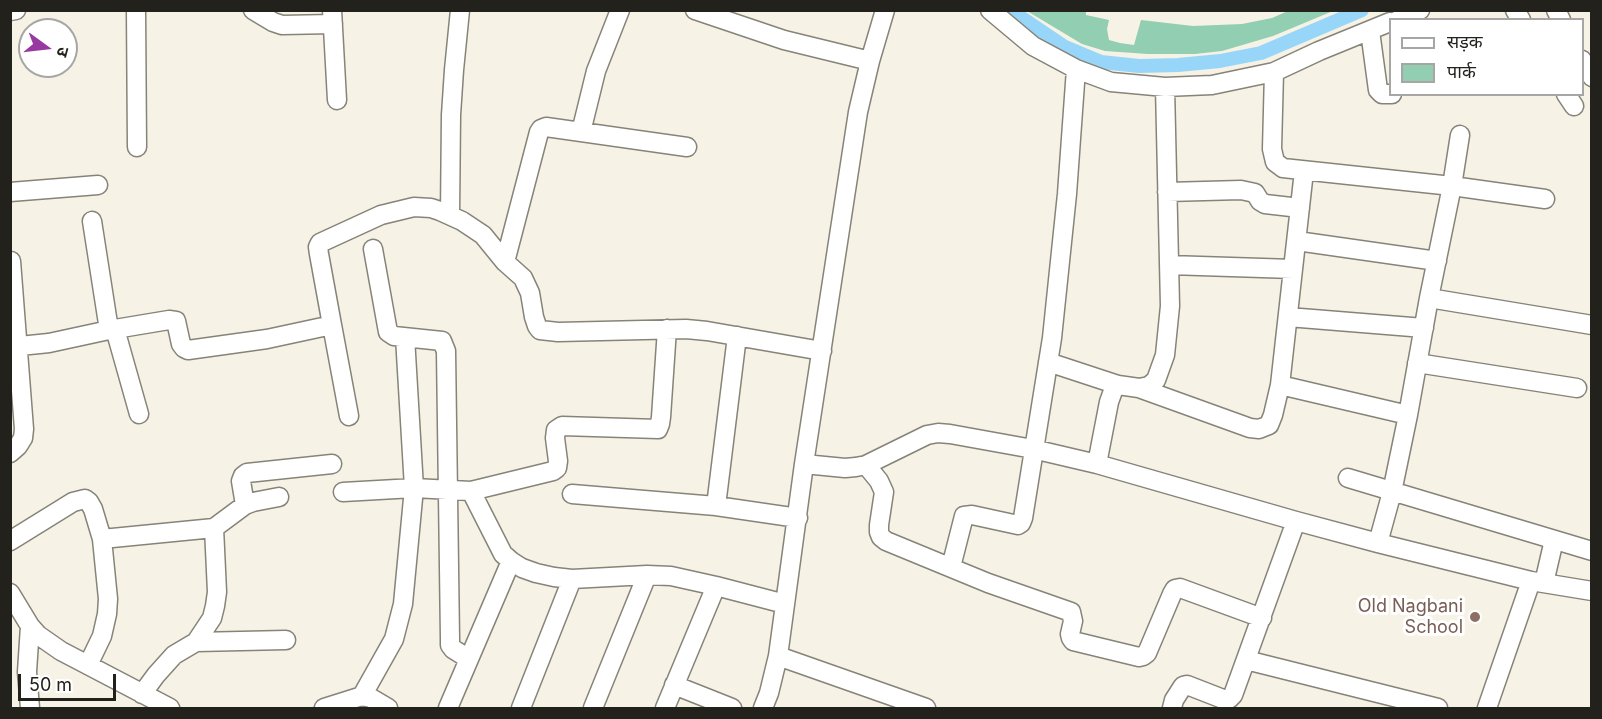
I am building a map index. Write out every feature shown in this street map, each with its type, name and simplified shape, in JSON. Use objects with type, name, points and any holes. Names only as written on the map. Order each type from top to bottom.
[{"type":"street","points":[[10,11],[16,10]]},
{"type":"street","points":[[136,10],[137,147]]},
{"type":"street","points":[[253,10],[282,25],[332,17],[337,100]]},
{"type":"street","points":[[450,215],[451,115],[460,10]]},
{"type":"street","points":[[581,132],[596,71],[620,10]]},
{"type":"street","points":[[695,10],[736,18],[784,40],[870,61]]},
{"type":"street","points":[[767,707],[778,656],[804,464],[858,112],[885,10]]},
{"type":"street","points":[[990,10],[1033,46],[1076,69],[1110,82],[1165,87],[1212,85],[1274,72],[1389,22]]},
{"type":"street","points":[[1402,18],[1420,10]]},
{"type":"street","points":[[1370,30],[1378,90],[1382,94],[1389,94]]},
{"type":"street","points":[[1584,63],[1592,77]]},
{"type":"street","points":[[951,567],[964,516],[972,515],[1012,525],[1021,523],[1052,338],[1067,194],[1076,69]]},
{"type":"street","points":[[1274,72],[1272,149],[1275,162],[1283,168],[1452,186],[1545,199]]},
{"type":"street","points":[[1139,388],[1149,386],[1156,380],[1164,355],[1170,306],[1165,87]]},
{"type":"street","points":[[506,262],[539,132],[546,127],[687,147]]},
{"type":"street","points":[[1378,543],[1392,492],[1408,415],[1460,135]]},
{"type":"street","points":[[1048,362],[1118,385],[1139,388],[1250,428],[1259,429],[1269,425],[1274,415],[1280,386],[1304,171]]},
{"type":"street","points":[[10,192],[98,185]]},
{"type":"street","points":[[1167,192],[1241,190],[1255,193],[1265,204],[1300,208]]},
{"type":"street","points":[[349,416],[318,247],[320,243],[381,215],[414,207],[431,208],[450,215],[483,235],[523,278],[530,293],[534,316],[540,330],[558,332],[667,329],[707,331],[822,351]]},
{"type":"street","points":[[92,221],[112,330],[139,414]]},
{"type":"street","points":[[1297,241],[1437,261]]},
{"type":"street","points":[[373,249],[386,329],[390,335],[437,340],[442,341],[445,345],[450,645],[470,659]]},
{"type":"street","points":[[10,453],[23,438],[24,429],[14,347],[11,261]]},
{"type":"street","points":[[1169,265],[1293,269]]},
{"type":"street","points":[[1429,298],[1592,325]]},
{"type":"street","points":[[1288,317],[1424,328]]},
{"type":"street","points":[[14,347],[49,343],[173,320],[178,325],[181,344],[188,350],[267,339],[332,325]]},
{"type":"street","points":[[343,492],[414,488],[471,491],[553,471],[558,461],[556,430],[562,426],[658,429],[661,417],[667,329]]},
{"type":"street","points":[[716,506],[737,336]]},
{"type":"street","points":[[362,696],[394,639],[406,583],[414,488],[405,337]]},
{"type":"street","points":[[1417,363],[1577,388]]},
{"type":"street","points":[[1097,464],[1109,402],[1114,388],[1118,385]]},
{"type":"street","points":[[1280,386],[1408,415]]},
{"type":"street","points":[[804,464],[845,468],[866,465],[918,439],[938,433],[1033,449],[1097,464],[1378,543],[1538,582],[1592,591]]},
{"type":"street","points":[[245,505],[241,480],[247,473],[332,464]]},
{"type":"street","points":[[866,465],[879,481],[884,492],[879,525],[881,537],[988,582],[1071,612],[1073,621],[1070,634],[1074,640],[1139,657],[1147,653],[1172,594],[1175,589],[1180,588],[1262,618]]},
{"type":"street","points":[[1348,478],[1592,551]]},
{"type":"street","points":[[471,491],[503,554],[522,568],[554,577],[572,579],[671,576],[785,604]]},
{"type":"street","points":[[572,494],[716,506],[798,518]]},
{"type":"street","points":[[102,539],[214,528],[253,501],[279,497]]},
{"type":"street","points":[[10,541],[73,502],[85,499],[89,502],[102,539],[108,599],[102,636],[88,665]]},
{"type":"street","points":[[1172,708],[1183,686],[1187,685],[1223,699],[1229,699],[1236,690],[1296,521]]},
{"type":"street","points":[[142,694],[174,655],[196,642],[212,618],[217,592],[214,528]]},
{"type":"street","points":[[1487,708],[1554,540]]},
{"type":"street","points":[[448,708],[511,561]]},
{"type":"street","points":[[593,708],[647,575]]},
{"type":"street","points":[[521,708],[572,579]]},
{"type":"street","points":[[665,708],[716,586]]},
{"type":"street","points":[[10,593],[38,635],[61,651],[170,708]]},
{"type":"street","points":[[30,626],[19,673],[30,708]]},
{"type":"street","points":[[196,642],[286,640]]},
{"type":"street","points":[[778,656],[926,708]]},
{"type":"street","points":[[1246,660],[1438,708]]},
{"type":"street","points":[[674,686],[732,708]]},
{"type":"street","points":[[324,708],[362,696],[371,698],[388,708]]},
{"type":"green space","points":[[1027,11],[1086,11],[1086,15],[1109,20],[1107,29],[1109,40],[1134,45],[1141,20],[1193,26],[1242,24],[1272,18],[1288,11],[1333,11],[1273,36],[1222,51],[1195,54],[1148,54],[1105,51],[1082,44]]},
{"type":"waterway","points":[[1010,10],[1065,47],[1101,62],[1139,66],[1220,61],[1261,53],[1362,10]]},
{"type":"place","name":"Old Nagbani School","points":[[1475,617]]}]
